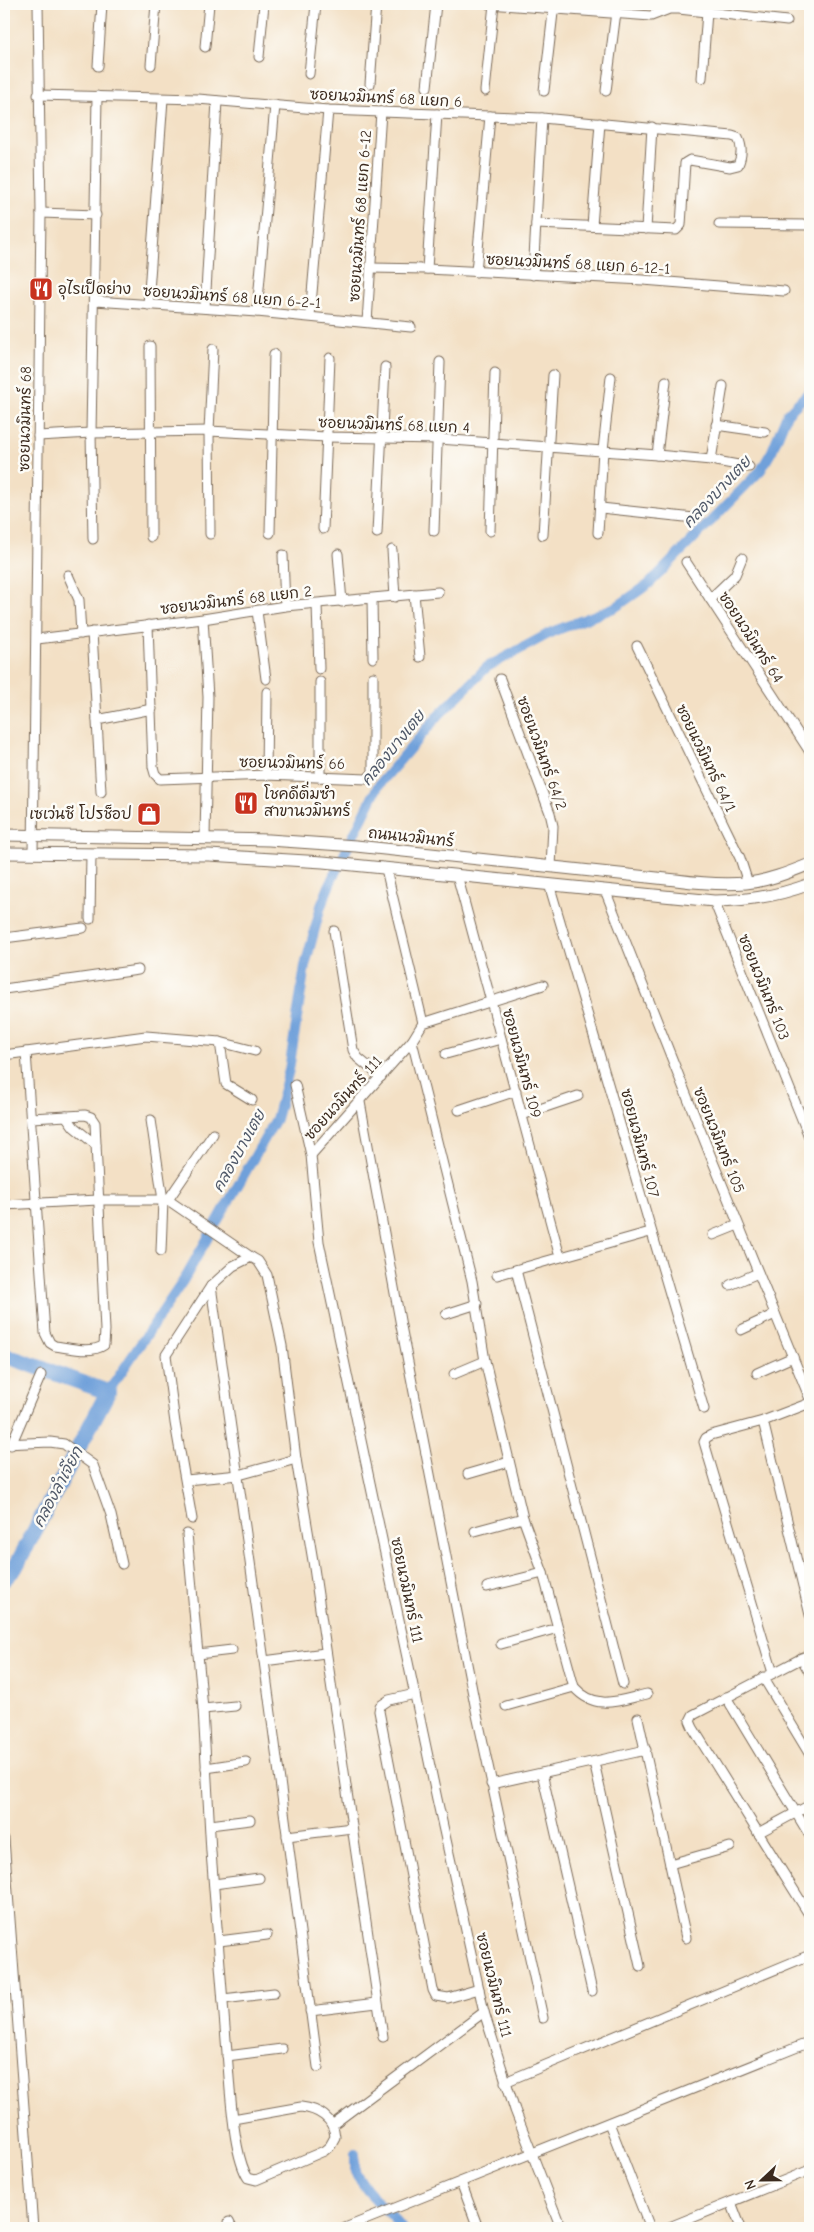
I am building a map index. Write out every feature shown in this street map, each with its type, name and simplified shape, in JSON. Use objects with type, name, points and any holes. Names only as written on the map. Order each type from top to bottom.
[{"type":"main road","name":"ถนนนวมินทร์","points":[[4,835],[206,837],[329,844],[704,883],[748,883],[774,877],[810,864]]},
{"type":"main road","points":[[4,852],[209,855],[323,862],[714,901],[755,899],[789,892],[810,884]]},
{"type":"street","name":"ซอยนวมินทร์ 68","points":[[33,853],[41,213],[38,4]]},
{"type":"street","points":[[98,66],[102,4]]},
{"type":"street","points":[[151,65],[156,4]]},
{"type":"street","points":[[205,47],[209,4]]},
{"type":"street","points":[[258,57],[264,4]]},
{"type":"street","points":[[309,74],[316,4]]},
{"type":"street","points":[[370,84],[376,4]]},
{"type":"street","points":[[427,86],[436,4]]},
{"type":"street","points":[[489,4],[616,8],[651,16],[674,9],[787,21]]},
{"type":"street","points":[[485,91],[494,4]]},
{"type":"street","points":[[544,91],[554,6]]},
{"type":"street","points":[[606,91],[616,8]]},
{"type":"street","points":[[702,78],[707,12]]},
{"type":"street","name":"ซอยนวมินทร์ 68 แยก 6","points":[[38,95],[217,101],[328,110],[542,118],[738,138],[742,145],[741,158],[738,165],[730,167],[687,160],[681,225],[676,230],[646,229]]},
{"type":"street","points":[[93,539],[91,432],[95,301],[97,96]]},
{"type":"street","points":[[148,305],[162,99]]},
{"type":"street","points":[[205,308],[217,101]]},
{"type":"street","points":[[257,312],[275,105]]},
{"type":"street","points":[[310,316],[328,110]]},
{"type":"street","name":"ซอยนวมินทร์ 68 แยก 6-12","points":[[367,322],[381,112]]},
{"type":"street","points":[[427,268],[437,114]]},
{"type":"street","points":[[476,272],[490,116]]},
{"type":"street","points":[[533,275],[542,118]]},
{"type":"street","points":[[592,226],[600,123]]},
{"type":"street","points":[[536,224],[646,229],[652,128]]},
{"type":"street","points":[[41,213],[96,215]]},
{"type":"street","points":[[719,224],[810,225]]},
{"type":"street","name":"ซอยนวมินทร์ 68 แยก 6-12-1","points":[[371,268],[427,268],[643,280],[784,291]]},
{"type":"street","name":"ซอยนวมินทร์ 68 แยก 6-2-1","points":[[95,301],[310,316],[411,327]]},
{"type":"street","points":[[150,346],[151,537]]},
{"type":"street","points":[[210,534],[209,432],[213,349]]},
{"type":"street","points":[[270,533],[270,435],[274,354]]},
{"type":"street","points":[[323,529],[330,358]]},
{"type":"street","points":[[434,531],[439,438],[440,362]]},
{"type":"street","points":[[377,533],[385,367]]},
{"type":"street","points":[[490,531],[495,373]]},
{"type":"street","points":[[543,535],[547,446],[553,375]]},
{"type":"street","points":[[598,533],[603,450],[611,378]]},
{"type":"street","points":[[657,455],[666,381]]},
{"type":"street","points":[[711,460],[722,386]]},
{"type":"street","points":[[716,425],[765,432]]},
{"type":"street","name":"ซอยนวมินทร์ 68 แยก 4","points":[[38,436],[91,432],[209,432],[327,437],[439,438],[711,460],[749,467]]},
{"type":"street","points":[[601,508],[694,518]]},
{"type":"street","points":[[392,550],[396,597]]},
{"type":"street","points":[[338,554],[342,602]]},
{"type":"street","points":[[284,555],[285,606]]},
{"type":"street","points":[[710,599],[735,575],[742,558]]},
{"type":"street","name":"ซอยนวมินทร์ 64","points":[[686,562],[810,752]]},
{"type":"street","points":[[68,575],[79,600],[81,634]]},
{"type":"street","name":"ซอยนวมินทร์ 68 แยก 2","points":[[37,639],[203,619],[285,606],[438,592]]},
{"type":"street","points":[[414,594],[420,657]]},
{"type":"street","points":[[372,599],[373,658]]},
{"type":"street","points":[[317,604],[319,669]]},
{"type":"street","points":[[257,611],[266,679]]},
{"type":"street","points":[[203,619],[208,697],[206,837]]},
{"type":"street","points":[[97,720],[152,709],[148,625]]},
{"type":"street","points":[[92,632],[100,792]]},
{"type":"street","name":"ซอยนวมินทร์ 64/1","points":[[637,646],[740,858],[748,883]]},
{"type":"street","name":"ซอยนวมินทร์ 66","points":[[152,709],[153,767],[155,774],[160,779],[266,775],[367,779],[373,773],[373,677]]},
{"type":"street","name":"ซอยนวมินทร์ 64/2","points":[[500,679],[550,814],[553,826],[551,867]]},
{"type":"street","points":[[320,682],[320,777]]},
{"type":"street","points":[[266,775],[267,692]]},
{"type":"street","points":[[90,919],[91,854]]},
{"type":"street","points":[[386,869],[423,1023],[544,985]]},
{"type":"street","name":"ซอยนวมินทร์ 109","points":[[457,875],[560,1257]]},
{"type":"street","name":"ซอยนวมินทร์ 107","points":[[548,884],[613,1095],[650,1232],[704,1409]]},
{"type":"street","name":"ซอยนวมินทร์ 105","points":[[605,890],[738,1225],[810,1399]]},
{"type":"street","name":"ซอยนวมินทร์ 103","points":[[714,901],[810,1140]]},
{"type":"street","points":[[4,938],[83,928]]},
{"type":"street","points":[[334,931],[353,1050],[358,1058],[381,1077]]},
{"type":"street","points":[[4,989],[138,970]]},
{"type":"street","name":"ซอยนวมินทร์ 111","points":[[423,1023],[412,1041],[360,1102],[311,1155],[319,1242],[484,2012],[505,2082],[530,2154],[561,2228]]},
{"type":"street","points":[[4,1055],[146,1036],[220,1042],[255,1051]]},
{"type":"street","points":[[446,1054],[501,1039]]},
{"type":"street","points":[[412,1041],[477,1304],[485,1362],[523,1518],[543,1573],[574,1687],[590,1700],[602,1702],[647,1694]]},
{"type":"street","points":[[220,1042],[226,1084],[252,1100]]},
{"type":"street","points":[[26,1052],[47,1338],[55,1346],[91,1350],[104,1345],[105,1330],[95,1123],[91,1117],[85,1115],[31,1118]]},
{"type":"street","points":[[295,1085],[311,1155]]},
{"type":"street","points":[[459,1110],[516,1091]]},
{"type":"street","points":[[522,1115],[578,1096]]},
{"type":"street","points":[[360,1102],[401,1326],[492,1784],[544,2018]]},
{"type":"street","points":[[66,1116],[74,1127],[96,1145]]},
{"type":"street","points":[[151,1120],[166,1200],[161,1251]]},
{"type":"street","points":[[166,1200],[213,1134]]},
{"type":"street","points":[[4,1205],[37,1205],[98,1200],[166,1200],[258,1261],[267,1275],[282,1346],[296,1460],[313,1561],[383,2037]]},
{"type":"street","points":[[713,1235],[738,1225]]},
{"type":"street","points":[[497,1275],[650,1232]]},
{"type":"street","points":[[192,1519],[175,1423],[166,1356],[211,1286],[233,1266],[251,1257]]},
{"type":"street","points":[[516,1270],[623,1684]]},
{"type":"street","points":[[730,1285],[758,1273]]},
{"type":"street","points":[[211,1286],[239,1475],[318,2067]]},
{"type":"street","points":[[446,1314],[477,1304]]},
{"type":"street","points":[[741,1330],[775,1314]]},
{"type":"street","points":[[757,1373],[793,1357]]},
{"type":"street","points":[[454,1374],[485,1362]]},
{"type":"street","points":[[40,1375],[7,1444],[50,1442],[64,1444],[93,1465],[111,1515],[122,1564]]},
{"type":"street","points":[[773,1673],[704,1442],[711,1435],[763,1421],[810,1403]]},
{"type":"street","points":[[763,1421],[810,1615]]},
{"type":"street","points":[[186,1480],[239,1475],[296,1460]]},
{"type":"street","points":[[468,1474],[509,1462]]},
{"type":"street","points":[[474,1531],[523,1518]]},
{"type":"street","points":[[187,1534],[203,1709],[227,2056],[233,2118],[243,2168],[251,2180],[302,2162],[324,2151],[330,2146],[335,2137],[332,2125],[318,2110],[301,2107],[233,2118]]},
{"type":"street","points":[[487,1587],[543,1573]]},
{"type":"street","points":[[501,1644],[558,1628]]},
{"type":"street","points":[[198,1654],[232,1650]]},
{"type":"street","points":[[264,1661],[325,1652]]},
{"type":"street","points":[[810,1654],[691,1717],[691,1724],[810,1916]]},
{"type":"street","points":[[801,1658],[810,1673]]},
{"type":"street","points":[[763,1678],[810,1755]]},
{"type":"street","points":[[506,1706],[574,1687]]},
{"type":"street","points":[[415,1694],[389,1700],[380,1706],[379,1712],[433,1990],[436,1996],[448,1998],[479,1989]]},
{"type":"street","points":[[726,1697],[810,1836]]},
{"type":"street","points":[[203,1709],[235,1706]]},
{"type":"street","points":[[638,1718],[686,1938]]},
{"type":"street","points":[[492,1784],[646,1750]]},
{"type":"street","points":[[206,1768],[246,1762]]},
{"type":"street","points":[[594,1762],[640,1966]]},
{"type":"street","points":[[542,1773],[592,1991]]},
{"type":"street","points":[[758,1833],[810,1805]]},
{"type":"street","points":[[210,1825],[250,1820]]},
{"type":"street","points":[[287,1836],[352,1828]]},
{"type":"street","points":[[4,1839],[8,1956],[33,2228]]},
{"type":"street","points":[[670,1864],[730,1847]]},
{"type":"street","points":[[214,1884],[259,1878]]},
{"type":"street","points":[[219,1941],[267,1936]]},
{"type":"street","points":[[505,2082],[810,1956]]},
{"type":"street","points":[[223,2000],[274,1993]]},
{"type":"street","points":[[310,2012],[377,2003]]},
{"type":"street","points":[[332,2125],[484,2012]]},
{"type":"street","points":[[345,2228],[810,2042]]},
{"type":"street","points":[[227,2056],[282,2049]]},
{"type":"street","points":[[609,2123],[650,2228]]},
{"type":"street","points":[[667,2228],[810,2170]]},
{"type":"street","points":[[461,2182],[478,2228]]},
{"type":"street","points":[[731,2202],[741,2228]]},
{"type":"waterway","name":"คลองบางเตย","points":[[108,1392],[183,1281],[276,1119],[289,1070],[305,966],[321,906],[332,879],[378,786],[437,717],[487,667],[552,632],[616,607],[649,584],[761,470],[772,451],[787,414],[810,391]]},
{"type":"waterway","name":"คลองลำเจียก","points":[[4,1355],[108,1392],[15,1568],[4,1579]]},
{"type":"waterway","points":[[355,2154],[355,2172],[367,2190],[402,2228]]},
{"type":"place","name":"อุไรเป็ดย่าง","points":[[41,289]]},
{"type":"place","name":"โชคดีติ่มซำ สาขานวมินทร์","points":[[246,803]]},
{"type":"place","name":"เซเว่นซี โปรช็อป","points":[[149,814]]}]
